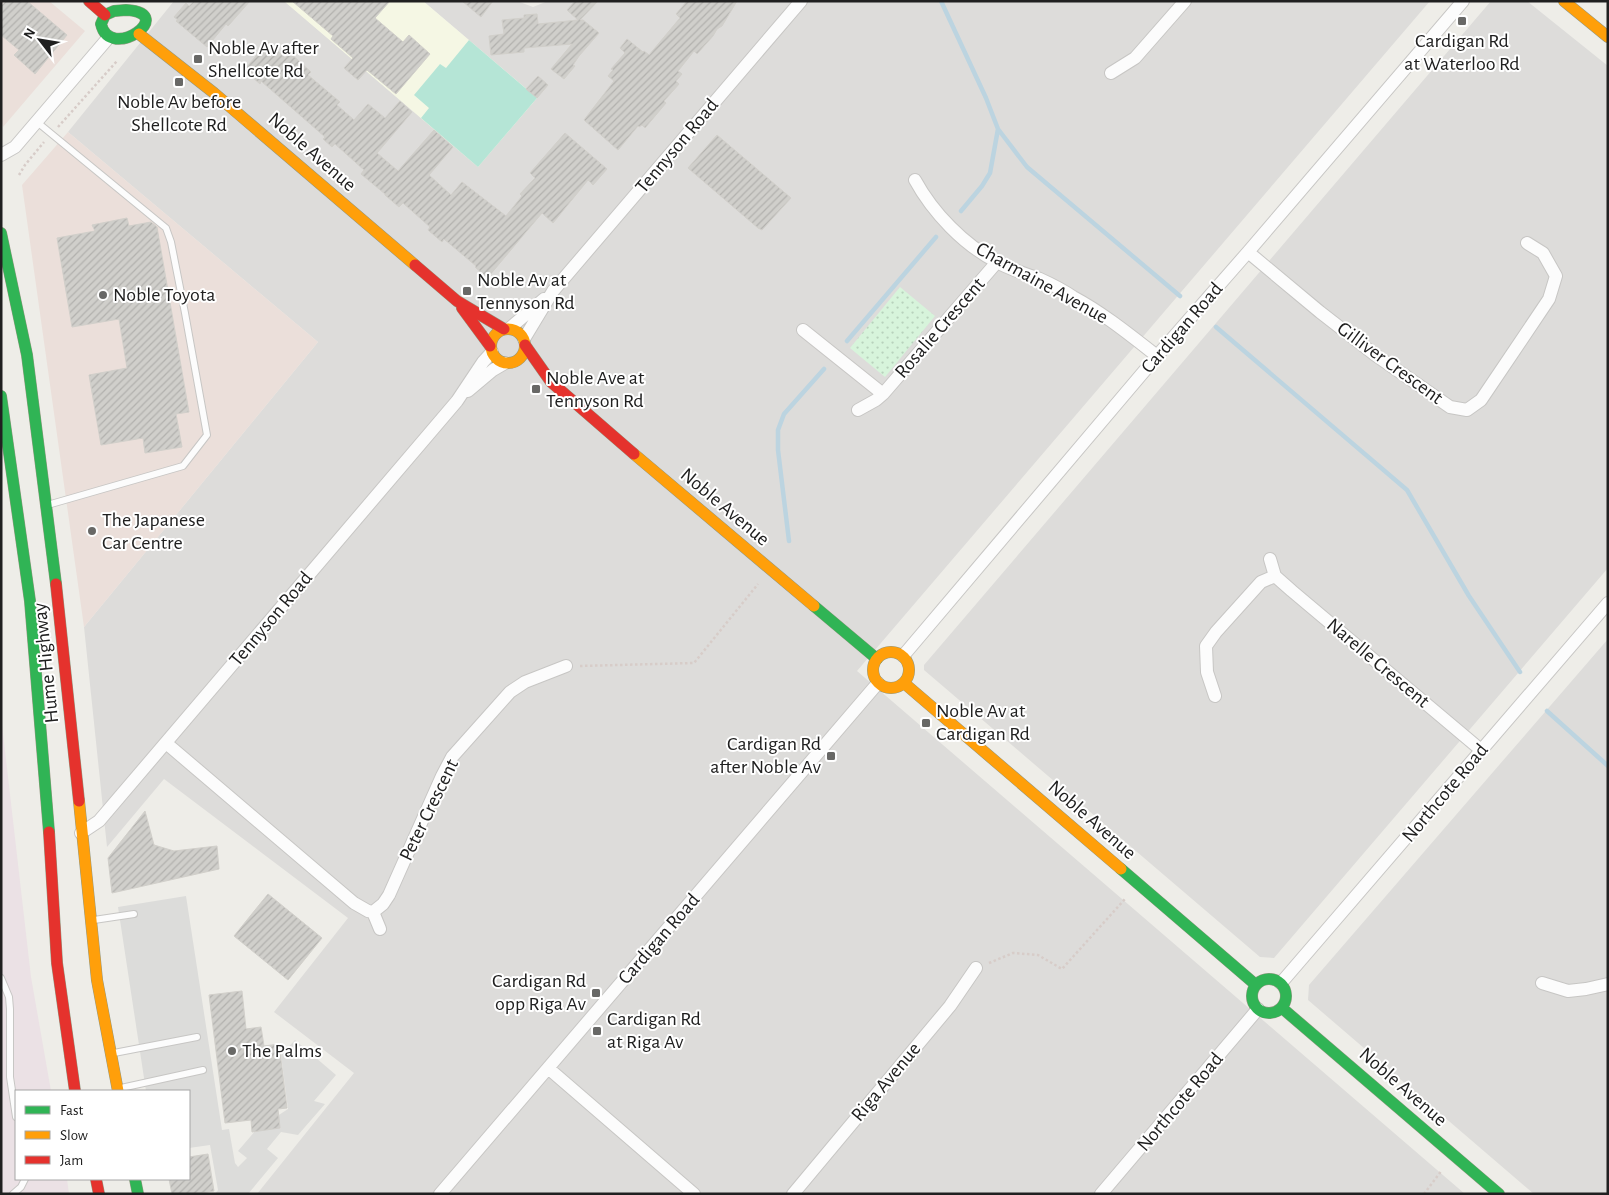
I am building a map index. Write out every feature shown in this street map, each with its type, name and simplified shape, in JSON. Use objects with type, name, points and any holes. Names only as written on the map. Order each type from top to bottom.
[{"type":"main road","points":[[89,1],[105,15]]},
{"type":"main road","points":[[1564,1],[1608,37]]},
{"type":"main road","points":[[139,6],[146,25],[139,34],[120,38],[109,37],[102,30],[101,23],[105,15],[139,6]]},
{"type":"main road","name":"Noble Avenue","points":[[139,34],[214,92],[457,301],[507,328]]},
{"type":"main road","name":"Hume Highway","points":[[1,233],[27,355],[67,677],[97,980],[117,1090]]},
{"type":"main road","name":"Noble Avenue","points":[[457,301],[491,349]]},
{"type":"main road","points":[[507,328],[516,330],[524,342],[521,356],[508,363],[495,357],[491,349],[494,335],[507,328]]},
{"type":"main road","name":"Noble Avenue","points":[[524,342],[551,382],[877,659]]},
{"type":"main road","name":"Noble Avenue","points":[[508,363],[551,382]]},
{"type":"main road","name":"Hume Highway","points":[[1,396],[30,601],[50,847],[57,963],[75,1090]]},
{"type":"main road","points":[[890,652],[903,656],[910,670],[908,678],[897,688],[883,687],[878,683],[873,671],[877,659],[884,653],[890,652]]},
{"type":"main road","name":"Noble Avenue","points":[[904,683],[1256,985]]},
{"type":"main road","points":[[1265,979],[1281,983],[1287,998],[1282,1008],[1267,1014],[1258,1009],[1252,1000],[1256,985],[1265,979]]},
{"type":"main road","name":"Noble Avenue","points":[[1282,1008],[1499,1194]]},
{"type":"main road","points":[[134,1180],[138,1194]]},
{"type":"street","name":"Tennyson Road","points":[[507,328],[553,291],[801,1]]},
{"type":"street","points":[[1111,73],[1134,58],[1185,1]]},
{"type":"street","name":"Cardigan Road","points":[[903,656],[1157,356],[1463,1]]},
{"type":"street","points":[[1,155],[15,147],[109,37]]},
{"type":"street","name":"Charmaine Avenue","points":[[915,180],[924,198],[944,220],[974,247],[997,262],[1042,280],[1074,297],[1102,314],[1157,356]]},
{"type":"street","name":"Gilliver Crescent","points":[[1248,252],[1374,354],[1450,407],[1467,410],[1482,400],[1549,299],[1556,276],[1543,253],[1527,243]]},
{"type":"street","name":"Rosalie Crescent","points":[[858,410],[883,394],[997,262]]},
{"type":"street","name":"Tennyson Road","points":[[524,342],[553,291]]},
{"type":"street","name":"Rosalie Crescent","points":[[804,330],[883,394]]},
{"type":"street","name":"Tennyson Road","points":[[81,833],[99,822],[457,401],[491,349]]},
{"type":"street","name":"Tennyson Road","points":[[457,401],[493,370],[508,363]]},
{"type":"street","points":[[1215,696],[1207,672],[1206,646],[1216,632],[1261,582],[1276,576],[1270,558]]},
{"type":"street","name":"Narelle Crescent","points":[[1276,576],[1481,750]]},
{"type":"street","name":"Northcote Road","points":[[1281,983],[1608,603]]},
{"type":"street","name":"Peter Crescent","points":[[374,912],[389,895],[452,757],[510,692],[525,682],[566,666]]},
{"type":"street","name":"Cardigan Road","points":[[440,1194],[878,683]]},
{"type":"street","points":[[166,743],[354,903],[368,911],[374,912],[380,929]]},
{"type":"street","name":"Riga Avenue","points":[[793,1194],[950,1006],[976,968]]},
{"type":"street","points":[[1542,984],[1568,991],[1608,984]]},
{"type":"street","name":"Northcote Road","points":[[1102,1194],[1258,1009]]},
{"type":"street","points":[[548,1068],[694,1194]]},
{"type":"lane","points":[[37,122],[166,228],[171,242],[207,435],[183,466],[47,505]]},
{"type":"lane","points":[[90,920],[134,914]]},
{"type":"lane","points":[[1,978],[9,997],[10,1077],[15,1110]]},
{"type":"lane","points":[[111,1054],[197,1038]]},
{"type":"lane","points":[[117,1090],[203,1070]]},
{"type":"lane","points":[[14,1194],[24,1180]]},
{"type":"path","points":[[19,175],[25,165],[117,60]]},
{"type":"path","points":[[566,666],[694,662],[758,584]]},
{"type":"path","points":[[976,968],[1013,953],[1038,955],[1062,969],[1125,899]]},
{"type":"path","points":[[1424,1194],[1442,1170]]},
{"type":"shaded area","points":[[1,1],[49,1],[85,31],[3,127],[1,119]]},
{"type":"shaded area","points":[[174,1],[284,1],[478,166],[537,98],[423,1],[517,1],[533,7],[548,1],[1430,1],[857,671],[1465,1194],[257,1194],[354,1073],[274,1012],[348,918],[164,779],[107,847],[84,627],[318,342],[68,132]]},
{"type":"shaded area","points":[[284,1],[423,1],[537,98],[478,167]]},
{"type":"shaded area","points":[[1491,1],[1527,1],[1608,66],[1608,568],[1274,958],[1260,957],[924,670],[924,665]]},
{"type":"shaded area","points":[[68,132],[318,342],[84,627],[22,185]]},
{"type":"shaded area","points":[[1608,639],[1608,1194],[1534,1194],[1308,1000],[1309,985]]},
{"type":"shaded area","points":[[1,716],[31,977],[51,1090],[15,1090],[15,1180],[67,1180],[69,1194],[1,1194]]},
{"type":"shaded area","points":[[186,896],[222,1130],[229,1129],[235,1163],[238,1167],[247,1158],[238,1151],[256,1130],[288,1109],[281,1055],[295,1040],[336,1075],[314,1101],[325,1104],[298,1135],[281,1132],[267,1149],[278,1158],[248,1194],[215,1194],[218,1190],[210,1145],[190,1148],[190,1090],[146,1090],[118,907]]},
{"type":"green space","points":[[469,40],[537,98],[478,167],[421,118],[429,108],[414,95],[440,64],[446,68]]},
{"type":"green space","points":[[900,287],[935,316],[885,377],[850,348]]},
{"type":"building","points":[[6,1],[27,1],[67,35],[35,74],[14,55],[19,50],[1,35],[1,6]]},
{"type":"building","points":[[194,1],[250,1],[228,26],[226,24],[207,47],[176,21],[178,20],[174,17],[186,3],[189,6]]},
{"type":"building","points":[[292,1],[390,1],[375,18],[403,42],[409,35],[430,54],[396,94],[367,70],[358,80],[344,68],[353,58],[331,39],[333,36]]},
{"type":"building","points":[[462,1],[493,1],[481,17]]},
{"type":"building","points":[[575,1],[598,1],[580,20],[583,20],[599,33],[579,56],[573,65],[575,66],[564,79],[551,69],[572,44],[524,48],[524,52],[491,55],[489,36],[504,34],[502,20],[524,18],[524,15],[537,14],[538,24],[578,20],[567,10]]},
{"type":"building","points":[[687,1],[737,1],[722,26],[717,29],[697,54],[694,51],[678,71],[682,74],[676,81],[679,84],[664,101],[666,103],[645,128],[642,125],[638,126],[618,150],[584,120],[614,81],[608,76],[613,70],[611,69],[625,53],[620,48],[627,39],[649,55],[680,18],[676,14]]},
{"type":"building","points":[[268,42],[285,58],[290,53],[311,72],[308,75],[340,102],[337,105],[354,120],[368,104],[385,118],[400,101],[412,112],[377,153],[398,171],[434,130],[453,147],[429,175],[451,195],[462,182],[506,216],[522,196],[520,194],[535,178],[530,173],[565,133],[607,169],[593,185],[588,180],[553,223],[542,213],[489,276],[487,274],[485,276],[444,239],[442,242],[428,230],[430,227],[403,203],[399,207],[361,174],[364,170],[335,144],[332,147],[323,139],[325,137],[261,81],[260,84],[244,70]]},
{"type":"building","points":[[538,76],[548,85],[537,98],[526,89]]},
{"type":"building","points":[[717,135],[791,198],[762,230],[688,168]]},
{"type":"building","points":[[127,218],[129,226],[151,222],[157,227],[189,412],[176,414],[182,447],[145,453],[143,438],[101,445],[89,375],[127,368],[119,319],[72,327],[57,238],[95,231],[92,225]]},
{"type":"building","points":[[145,811],[154,845],[174,851],[217,846],[219,869],[112,893],[108,858]]},
{"type":"building","points":[[268,894],[322,938],[288,980],[234,936]]},
{"type":"building","points":[[242,991],[246,1029],[261,1027],[264,1046],[279,1044],[287,1108],[278,1109],[280,1128],[252,1132],[251,1120],[225,1123],[209,995]]},
{"type":"building","points":[[208,1154],[214,1191],[195,1194],[172,1194],[169,1180],[190,1180],[190,1157]]},
{"type":"waterway","points":[[941,1],[986,98],[998,129],[1027,167],[1180,296]]},
{"type":"waterway","points":[[961,211],[982,186],[990,173],[998,129]]},
{"type":"waterway","points":[[847,341],[936,237]]},
{"type":"waterway","points":[[1216,327],[1407,490],[1469,596],[1520,672]]},
{"type":"waterway","points":[[789,541],[778,450],[778,430],[784,414],[824,369]]},
{"type":"waterway","points":[[1547,711],[1608,766]]},
{"type":"traffic: fast","points":[[126,10],[141,13],[146,19],[144,26],[137,33],[127,38],[116,39],[107,35],[101,24],[105,15],[114,11],[126,10]]},
{"type":"traffic: fast","points":[[1,233],[27,355],[56,584]]},
{"type":"traffic: fast","points":[[1,396],[30,601],[49,832]]},
{"type":"traffic: fast","points":[[814,606],[877,659]]},
{"type":"traffic: fast","points":[[1121,869],[1256,985]]},
{"type":"traffic: fast","points":[[1269,979],[1276,980],[1281,984],[1285,989],[1286,996],[1285,1003],[1281,1008],[1276,1012],[1269,1013],[1262,1012],[1257,1008],[1253,1003],[1252,996],[1253,989],[1257,984],[1262,980],[1269,979]]},
{"type":"traffic: fast","points":[[1282,1008],[1499,1194]]},
{"type":"traffic: fast","points":[[135,1180],[138,1194]]},
{"type":"traffic: slow","points":[[1564,1],[1608,37]]},
{"type":"traffic: slow","points":[[139,34],[214,93],[415,265]]},
{"type":"traffic: slow","points":[[508,329],[515,330],[520,334],[524,339],[525,346],[524,353],[520,358],[515,362],[508,363],[501,362],[496,358],[492,353],[491,346],[492,339],[496,334],[501,330],[508,329]]},
{"type":"traffic: slow","points":[[634,454],[814,606]]},
{"type":"traffic: slow","points":[[891,652],[898,653],[904,657],[908,663],[909,670],[908,677],[904,683],[898,687],[891,688],[884,687],[878,683],[874,677],[873,670],[874,663],[878,657],[884,653],[891,652]]},
{"type":"traffic: slow","points":[[904,683],[1121,869]]},
{"type":"traffic: slow","points":[[79,801],[97,980],[118,1090]]},
{"type":"traffic: jam","points":[[89,1],[105,15]]},
{"type":"traffic: jam","points":[[415,265],[457,301],[504,329]]},
{"type":"traffic: jam","points":[[462,308],[490,346]]},
{"type":"traffic: jam","points":[[525,345],[551,382],[634,454]]},
{"type":"traffic: jam","points":[[56,584],[79,801]]},
{"type":"traffic: jam","points":[[49,832],[57,963],[75,1090]]},
{"type":"traffic: jam","points":[[96,1180],[99,1194]]},
{"type":"place","name":"Cardigan Rd at Waterloo Rd","points":[[1462,21]]},
{"type":"place","name":"Noble Av after Shellcote Rd","points":[[198,59]]},
{"type":"place","name":"Noble Av before Shellcote Rd","points":[[179,82]]},
{"type":"place","name":"Noble Av at Tennyson Rd","points":[[467,291]]},
{"type":"place","name":"Noble Toyota","points":[[103,295]]},
{"type":"place","name":"Noble Ave at Tennyson Rd","points":[[536,389]]},
{"type":"place","name":"The Japanese Car Centre","points":[[92,531]]},
{"type":"place","name":"Noble Av at Cardigan Rd","points":[[926,723]]},
{"type":"place","name":"Cardigan Rd after Noble Av","points":[[831,756]]},
{"type":"place","name":"Cardigan Rd opp Riga Av","points":[[596,993]]},
{"type":"place","name":"Cardigan Rd at Riga Av","points":[[597,1031]]},
{"type":"place","name":"The Palms","points":[[232,1051]]}]
